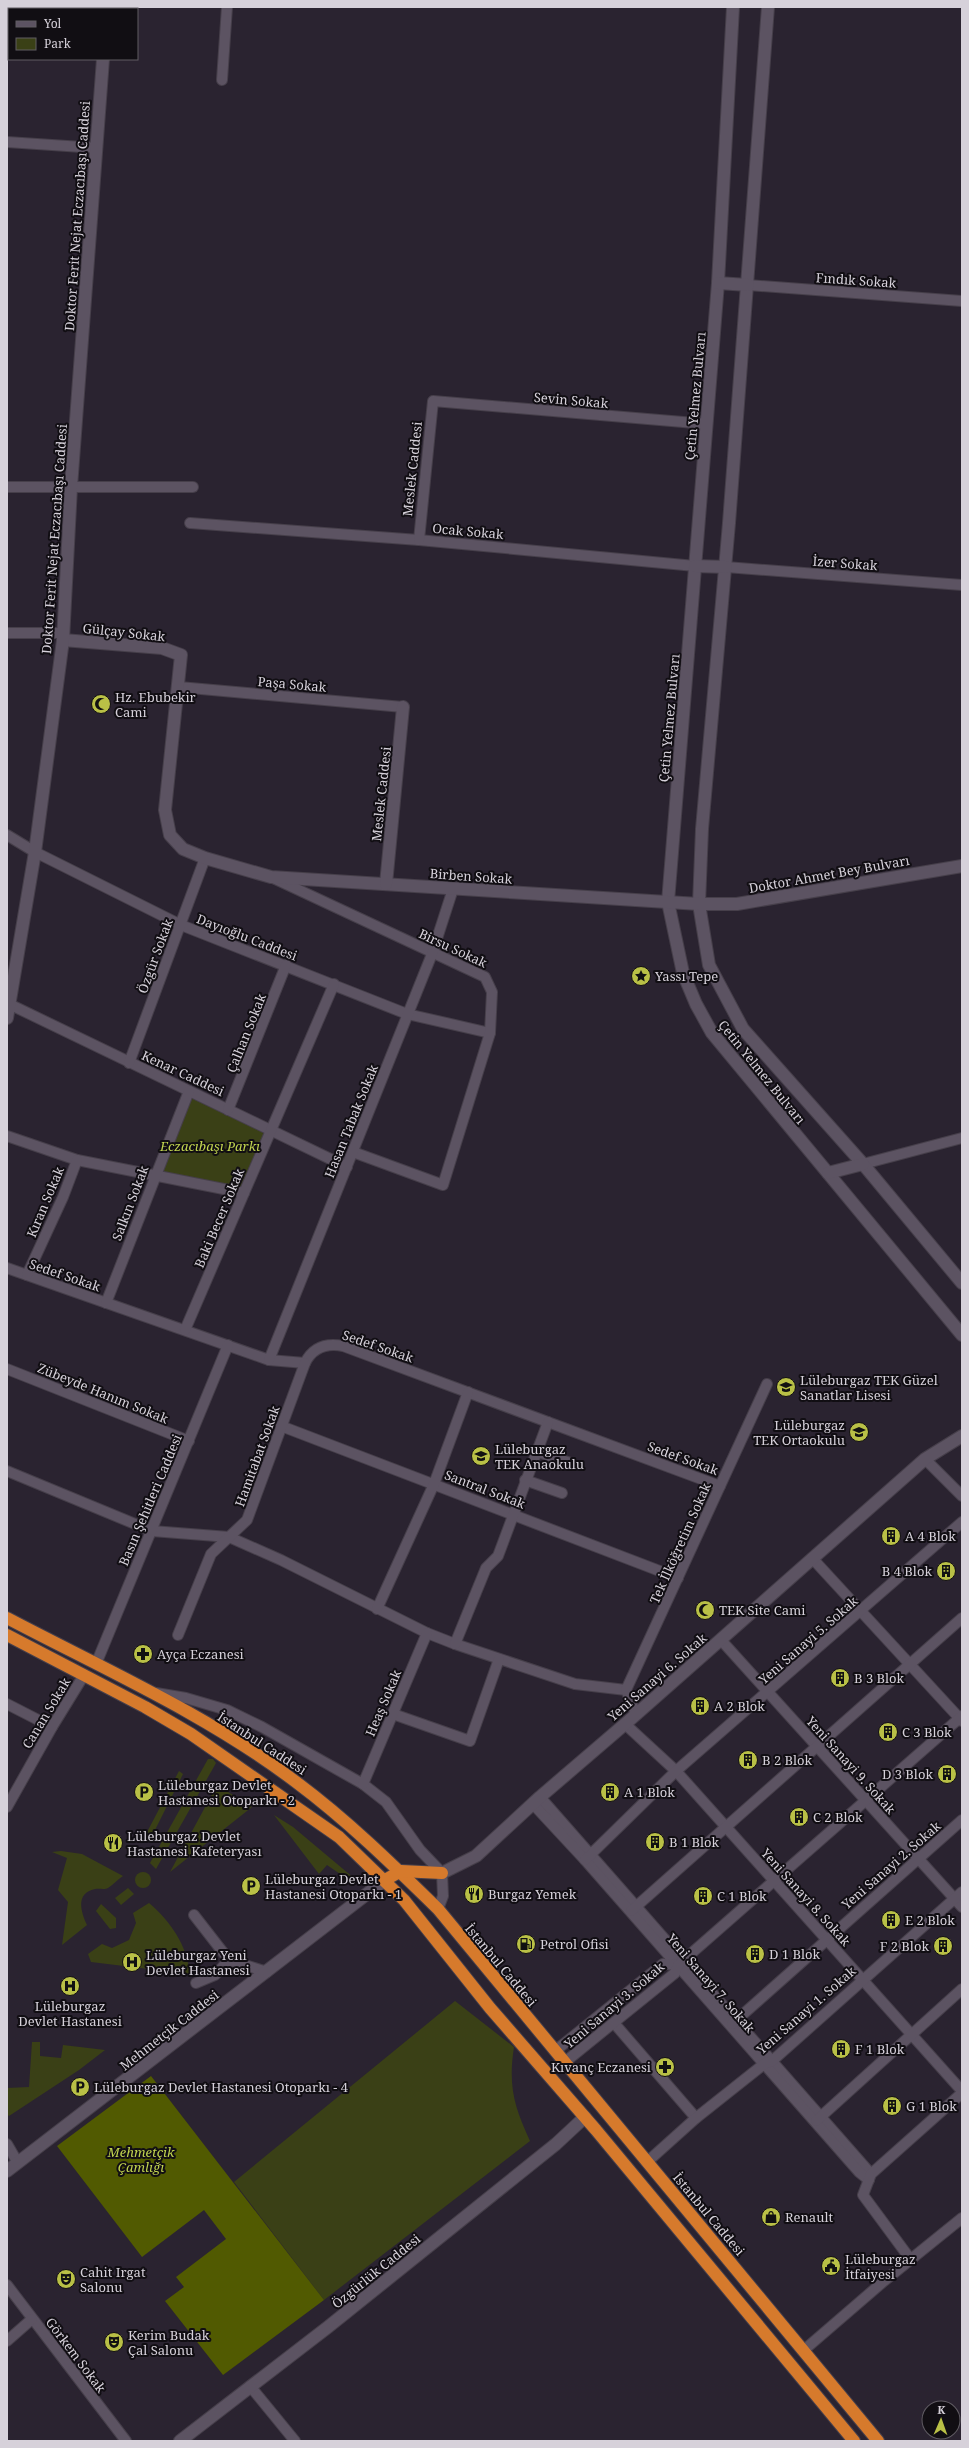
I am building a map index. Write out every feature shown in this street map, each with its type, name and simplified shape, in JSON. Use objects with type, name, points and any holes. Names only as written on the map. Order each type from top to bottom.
[{"type":"highway","name":"İstanbul Caddesi","points":[[7,1618],[195,1716],[295,1781],[371,1842],[438,1909],[878,2441]]},
{"type":"highway","points":[[7,1635],[145,1707],[223,1756],[339,1837],[385,1880],[404,1900],[490,2008],[548,2077],[585,2117],[854,2441]]},
{"type":"highway","points":[[385,1880],[401,1871],[442,1873]]},
{"type":"highway","points":[[538,2065],[555,2051]]},
{"type":"highway","points":[[548,2077],[565,2062]]},
{"type":"street","points":[[222,80],[227,7]]},
{"type":"street","name":"Çetin Yelmez Bulvarı","points":[[733,7],[718,283],[668,902],[683,973],[696,1004],[712,1033],[962,1335]]},
{"type":"street","name":"Çetin Yelmez Bulvarı","points":[[768,7],[726,567],[702,829],[699,904],[709,965],[743,1029],[863,1164],[962,1283]]},
{"type":"street","name":"Doktor Ferit Nejat Eczacıbaşı Caddesi","points":[[7,1018],[8,1003],[35,852],[63,636],[70,487],[103,60]]},
{"type":"street","points":[[7,142],[97,148]]},
{"type":"street","points":[[718,283],[748,285]]},
{"type":"street","name":"Fındık Sokak","points":[[748,285],[962,301]]},
{"type":"street","name":"Sevin Sokak","points":[[433,401],[706,424]]},
{"type":"street","name":"Meslek Caddesi","points":[[419,540],[433,401]]},
{"type":"street","points":[[7,487],[193,486]]},
{"type":"street","name":"Ocak Sokak","points":[[190,523],[419,540],[695,566]]},
{"type":"street","points":[[695,566],[726,567]]},
{"type":"street","name":"İzer Sokak","points":[[726,567],[962,585]]},
{"type":"street","name":"Gülçay Sokak","points":[[7,633],[63,636],[162,648],[181,655],[179,688]]},
{"type":"street","name":"Paşa Sokak","points":[[179,688],[403,707]]},
{"type":"street","name":"Birsu Sokak","points":[[179,688],[165,810],[170,836],[183,849],[205,858],[271,877],[432,954],[485,977],[492,992],[490,1033],[443,1185],[353,1152]]},
{"type":"street","name":"Meslek Caddesi","points":[[386,884],[403,707]]},
{"type":"street","name":"Dayıoğlu Caddesi","points":[[7,835],[35,852],[181,925],[407,1014],[490,1033]]},
{"type":"street","name":"Özgür Sokak","points":[[129,1063],[205,858]]},
{"type":"street","name":"Doktor Ahmet Bey Bulvarı","points":[[668,902],[737,904],[962,866]]},
{"type":"street","name":"Birben Sokak","points":[[271,877],[668,902]]},
{"type":"street","name":"Hasan Tabak Sokak","points":[[269,1360],[432,954],[454,889]]},
{"type":"street","name":"Çalhan Sokak","points":[[228,1110],[265,1023],[286,966]]},
{"type":"street","name":"Baki Becer Sokak","points":[[185,1330],[334,984]]},
{"type":"street","name":"Kenar Caddesi","points":[[8,1003],[129,1063],[347,1167]]},
{"type":"street","name":"Salkın Sokak","points":[[106,1303],[189,1091]]},
{"type":"street","points":[[7,1136],[77,1160],[244,1193]]},
{"type":"street","points":[[828,1173],[962,1138]]},
{"type":"street","name":"Kıran Sokak","points":[[27,1275],[63,1196],[77,1160]]},
{"type":"street","name":"Sedef Sokak","points":[[7,1268],[269,1360],[305,1363],[312,1353],[322,1347],[343,1346],[720,1486]]},
{"type":"street","name":"Basın Şehitleri Caddesi","points":[[96,1664],[228,1345]]},
{"type":"street","name":"Hamitabat Sokak","points":[[178,1635],[211,1554],[247,1520],[305,1363]]},
{"type":"street","name":"Zübeyde Hanım Sokak","points":[[7,1369],[189,1441]]},
{"type":"street","name":"Tek İlköğretim Sokak","points":[[626,1690],[766,1384]]},
{"type":"street","points":[[377,1608],[434,1484],[468,1392]]},
{"type":"street","points":[[455,1644],[486,1568],[498,1556],[525,1480],[548,1422]]},
{"type":"street","name":"Santral Sokak","points":[[281,1426],[678,1578]]},
{"type":"street","name":"Yeni Sanayi 6. Sokak","points":[[442,1873],[476,1856],[536,1800],[721,1640],[925,1459],[962,1436]]},
{"type":"street","points":[[536,1451],[570,1463]]},
{"type":"street","points":[[925,1459],[962,1496]]},
{"type":"street","points":[[7,1471],[152,1531],[229,1537],[427,1633],[455,1644],[575,1684],[626,1690],[636,1714]]},
{"type":"street","points":[[525,1480],[562,1493]]},
{"type":"street","name":"Yeni Sanayi 5. Sokak","points":[[588,1856],[676,1771],[861,1612],[962,1522]]},
{"type":"street","points":[[812,1558],[961,1718]]},
{"type":"street","points":[[633,1909],[725,1826],[962,1618]]},
{"type":"street","name":"Heaş Sokak","points":[[363,1784],[427,1633]]},
{"type":"street","name":"Yeni Sanayi 9. Sokak","points":[[721,1640],[918,1859],[958,1895],[962,1907]]},
{"type":"street","points":[[393,1714],[470,1741],[499,1659]]},
{"type":"street","name":"Canan Sokak","points":[[9,1800],[84,1675]]},
{"type":"street","points":[[148,1691],[186,1698],[227,1710],[262,1727],[363,1784],[386,1802],[420,1850],[442,1873],[443,1896],[438,1909]]},
{"type":"street","points":[[7,1704],[52,1727]]},
{"type":"street","name":"Yeni Sanayi 3. Sokak","points":[[565,2062],[675,1974],[681,1962],[961,1718]]},
{"type":"street","name":"Yeni Sanayi 8. Sokak","points":[[625,1724],[676,1771],[962,2092]]},
{"type":"street","name":"Yeni Sanayi 7. Sokak","points":[[536,1800],[588,1856],[870,2177]]},
{"type":"street","name":"Yeni Sanayi 2. Sokak","points":[[734,2023],[962,1820]]},
{"type":"street","name":"Mehmetçik Caddesi","points":[[7,2171],[385,1880]]},
{"type":"street","name":"Yeni Sanayi 1. Sokak","points":[[647,2162],[696,2118],[768,2062],[958,1895]]},
{"type":"street","points":[[194,1914],[229,1960],[267,1972]]},
{"type":"street","points":[[196,1983],[215,1976],[229,1960]]},
{"type":"street","name":"Yeni Sanayi 3. Sokak","points":[[555,2051],[663,1964],[681,1962]]},
{"type":"street","points":[[818,2119],[962,1989]]},
{"type":"street","points":[[614,2023],[696,2118]]},
{"type":"street","points":[[911,2260],[863,2195],[870,2177],[962,2092]]},
{"type":"street","name":"Özgürlük Caddesi","points":[[180,2441],[328,2327],[556,2144],[585,2117]]},
{"type":"street","points":[[7,2144],[18,2163]]},
{"type":"street","points":[[804,2350],[884,2281],[962,2218]]},
{"type":"street","name":"Görkem Sokak","points":[[7,2285],[126,2441]]},
{"type":"street","points":[[7,2341],[32,2319]]},
{"type":"street","points":[[250,2386],[295,2441]]},
{"type":"green space","name":"Eczacıbaşı Parkı","points":[[192,1098],[268,1132],[242,1189],[160,1172]]},
{"type":"green space","points":[[208,1759],[213,1759],[216,1763],[156,1869],[150,1863]]},
{"type":"green space","points":[[179,1771],[183,1774],[151,1838],[145,1836]]},
{"type":"green space","points":[[217,1785],[252,1807],[170,1872]]},
{"type":"green space","points":[[274,1815],[293,1827],[355,1879],[351,1886],[346,1878],[327,1865],[319,1874]]},
{"type":"green space","points":[[61,1851],[82,1854],[123,1876],[108,1888],[95,1889],[84,1894],[81,1904],[87,1925],[62,1945],[68,1902],[58,1890],[67,1858],[52,1852]]},
{"type":"green space","points":[[143,1872],[150,1877],[151,1880],[146,1887],[143,1888],[136,1883],[135,1880],[140,1873]]},
{"type":"green space","points":[[128,1888],[134,1894],[121,1905],[115,1898]]},
{"type":"green space","points":[[149,1903],[171,1926],[177,1935],[185,1953],[190,1974],[91,1962],[88,1954],[102,1944],[112,1948],[129,1940],[136,1923],[133,1913]]},
{"type":"green space","points":[[101,1904],[116,1918],[116,1928],[110,1929],[96,1911]]},
{"type":"green space","points":[[455,2001],[514,2047],[512,2061],[512,2085],[516,2106],[530,2141],[324,2300],[234,2182]]},
{"type":"green space","points":[[32,2042],[40,2042],[40,2056],[61,2058],[63,2045],[105,2050],[79,2070],[9,2116],[7,2114],[7,2088],[29,2087]]},
{"type":"green space","name":"Mehmetçik Çamlığı","points":[[151,2076],[324,2300],[223,2375],[165,2301],[184,2287],[176,2277],[226,2239],[204,2210],[142,2257],[57,2146]]},
{"type":"place","name":"Hz. Ebubekir Cami","points":[[101,704]]},
{"type":"place","name":"Yassı Tepe","points":[[641,976]]},
{"type":"place","name":"Lüleburgaz TEK Güzel Sanatlar Lisesi","points":[[786,1387]]},
{"type":"place","name":"Lüleburgaz TEK Ortaokulu","points":[[859,1432]]},
{"type":"place","name":"Lüleburgaz TEK Anaokulu","points":[[481,1456]]},
{"type":"place","name":"A 4 Blok","points":[[891,1536]]},
{"type":"place","name":"B 4 Blok","points":[[946,1571]]},
{"type":"place","name":"TEK Site Cami","points":[[705,1610]]},
{"type":"place","name":"Ayça Eczanesi","points":[[143,1654]]},
{"type":"place","name":"B 3 Blok","points":[[840,1678]]},
{"type":"place","name":"A 2 Blok","points":[[700,1706]]},
{"type":"place","name":"C 3 Blok","points":[[888,1732]]},
{"type":"place","name":"B 2 Blok","points":[[748,1760]]},
{"type":"place","name":"D 3 Blok","points":[[947,1774]]},
{"type":"place","name":"Lüleburgaz Devlet Hastanesi Otoparkı - 2","points":[[144,1792]]},
{"type":"place","name":"A 1 Blok","points":[[610,1792]]},
{"type":"place","name":"C 2 Blok","points":[[799,1817]]},
{"type":"place","name":"B 1 Blok","points":[[655,1842]]},
{"type":"place","name":"Lüleburgaz Devlet Hastanesi Kafeteryası","points":[[113,1843]]},
{"type":"place","name":"Lüleburgaz Devlet Hastanesi Otoparkı - 1","points":[[251,1886]]},
{"type":"place","name":"Burgaz Yemek","points":[[474,1894]]},
{"type":"place","name":"C 1 Blok","points":[[703,1896]]},
{"type":"place","name":"E 2 Blok","points":[[891,1920]]},
{"type":"place","name":"Petrol Ofisi","points":[[526,1944]]},
{"type":"place","name":"F 2 Blok","points":[[943,1946]]},
{"type":"place","name":"D 1 Blok","points":[[755,1954]]},
{"type":"place","name":"Lüleburgaz Yeni Devlet Hastanesi","points":[[132,1962]]},
{"type":"place","name":"Lüleburgaz Devlet Hastanesi","points":[[70,1986]]},
{"type":"place","name":"F 1 Blok","points":[[841,2049]]},
{"type":"place","name":"Kıvanç Eczanesi","points":[[665,2067]]},
{"type":"place","name":"Lüleburgaz Devlet Hastanesi Otoparkı - 4","points":[[80,2087]]},
{"type":"place","name":"G 1 Blok","points":[[892,2106]]},
{"type":"place","name":"Renault","points":[[771,2217]]},
{"type":"place","name":"Lüleburgaz İtfaiyesi","points":[[831,2266]]},
{"type":"place","name":"Cahit Irgat Salonu","points":[[66,2279]]},
{"type":"place","name":"Kerim Budak Çal Salonu","points":[[114,2342]]}]
